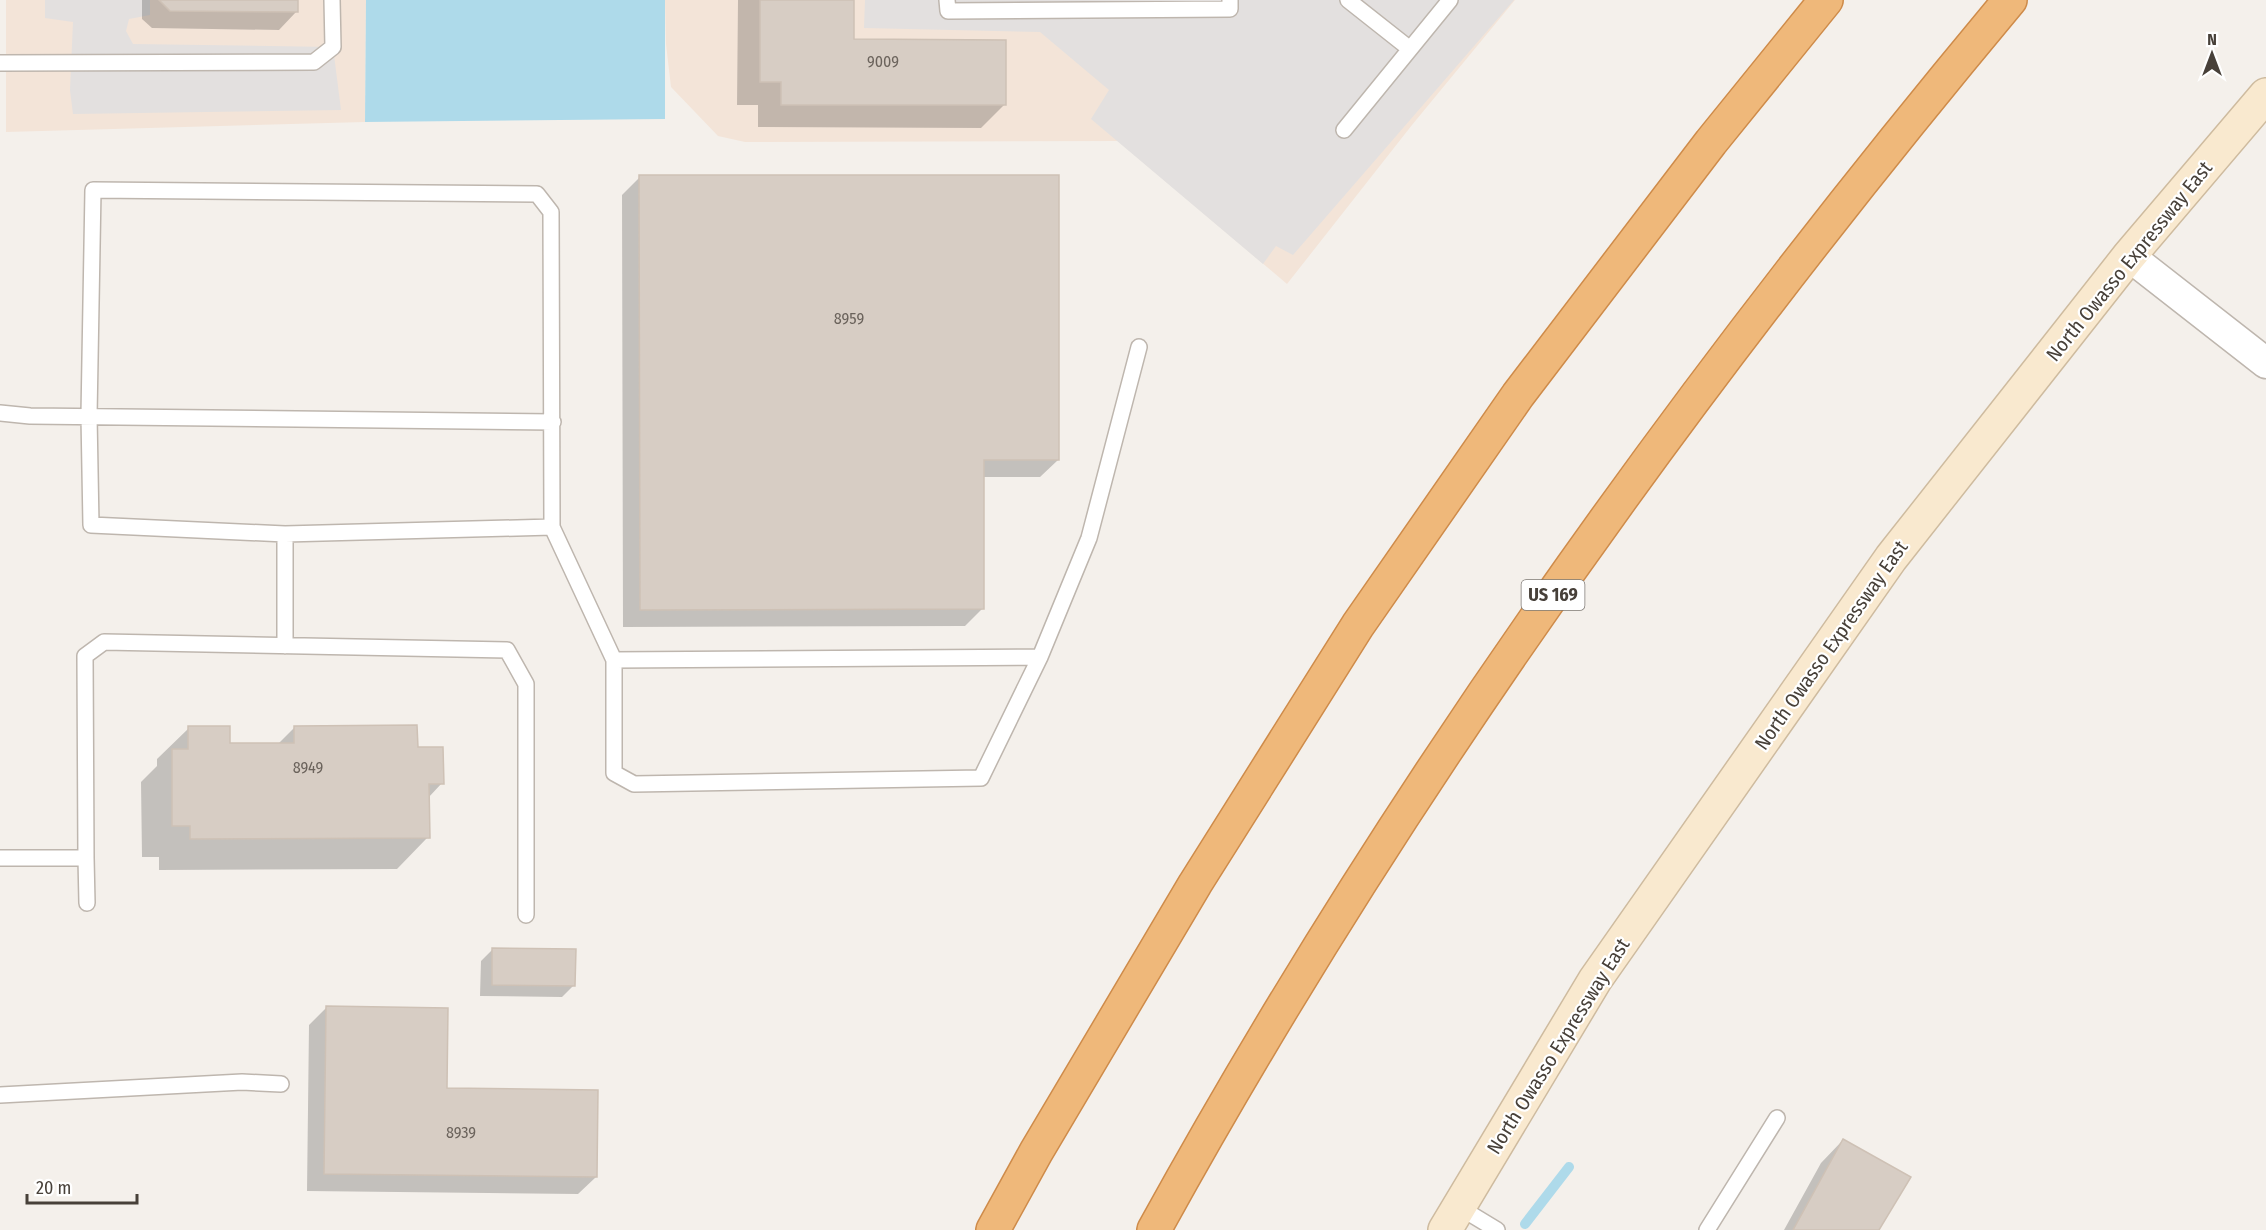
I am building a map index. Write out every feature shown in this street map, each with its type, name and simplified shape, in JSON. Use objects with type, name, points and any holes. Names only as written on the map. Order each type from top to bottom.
[{"type":"highway","points":[[993,1230],[1041,1142],[1189,894],[1358,625],[1518,395],[1711,142],[1826,0]]},
{"type":"highway","name":"US 169","points":[[1154,1230],[1188,1167],[1330,929],[1445,751],[1594,536],[1749,326],[1942,81],[2010,0]]},
{"type":"street","name":"North Owasso Expressway East","points":[[1452,1218],[1596,980],[1884,568],[2129,256],[2266,95]]},
{"type":"street","points":[[2129,256],[2266,363]]},
{"type":"lane","points":[[0,63],[314,62],[333,48],[332,0]]},
{"type":"lane","points":[[947,0],[948,11],[1230,9],[1230,0]]},
{"type":"lane","points":[[1348,0],[1410,49]]},
{"type":"lane","points":[[1344,130],[1450,0]]},
{"type":"lane","points":[[552,527],[285,534],[91,525],[89,416],[93,190],[537,194],[551,212],[552,527],[614,660],[614,773],[634,784],[981,778],[1040,657],[1089,538],[1139,347]]},
{"type":"lane","points":[[0,413],[30,416],[553,422]]},
{"type":"lane","points":[[285,534],[285,646]]},
{"type":"lane","points":[[87,903],[85,656],[104,642],[507,650],[526,684],[526,915]]},
{"type":"lane","points":[[614,660],[1040,657]]},
{"type":"lane","points":[[0,858],[86,858]]},
{"type":"lane","points":[[0,1095],[242,1082],[281,1084]]},
{"type":"lane","points":[[1707,1230],[1777,1118]]},
{"type":"lane","points":[[1452,1218],[1497,1230]]},
{"type":"shaded area","points":[[6,0],[366,0],[365,122],[6,132]]},
{"type":"shaded area","points":[[45,0],[150,0],[150,15],[129,19],[126,31],[133,44],[333,47],[341,110],[73,114],[70,90],[73,22],[45,18]]},
{"type":"shaded area","points":[[665,0],[1515,0],[1412,125],[1287,284],[1118,141],[745,142],[718,136],[671,87],[666,44]]},
{"type":"shaded area","points":[[865,0],[1514,0],[1293,255],[1276,246],[1263,264],[1091,119],[1109,90],[1040,32],[864,28]]},
{"type":"water","points":[[366,0],[665,0],[665,119],[365,122]]},
{"type":"building","points":[[159,0],[298,0],[298,12],[170,11]]},
{"type":"building","points":[[760,0],[854,0],[854,39],[1006,40],[1006,105],[781,105],[781,82],[760,82]]},
{"type":"building","points":[[639,175],[1059,175],[1059,460],[984,460],[984,609],[640,610]]},
{"type":"building","points":[[417,725],[418,747],[443,747],[444,784],[429,784],[430,838],[190,839],[190,826],[172,826],[172,749],[188,749],[188,726],[230,726],[230,743],[294,743],[294,726]]},
{"type":"building","points":[[492,948],[576,949],[575,986],[492,985]]},
{"type":"building","points":[[326,1006],[448,1008],[447,1088],[598,1090],[597,1177],[324,1174]]},
{"type":"building","points":[[1843,1139],[1911,1177],[1879,1230],[1793,1230]]},
{"type":"waterway","points":[[1525,1224],[1569,1167]]}]
